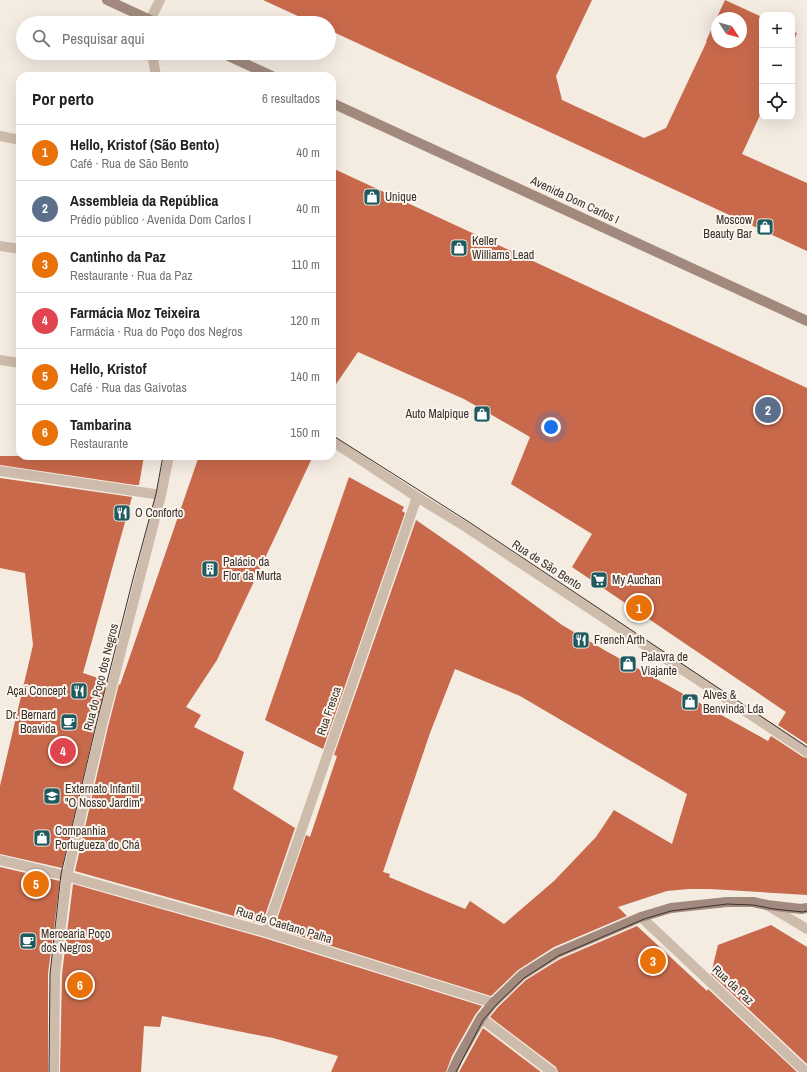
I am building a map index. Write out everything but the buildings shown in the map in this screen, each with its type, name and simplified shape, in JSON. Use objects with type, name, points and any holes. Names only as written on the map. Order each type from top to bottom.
[{"type":"main road","points":[[107,0],[140,16]]},
{"type":"main road","points":[[237,60],[263,72]]},
{"type":"main road","name":"Avenida Dom Carlos I","points":[[336,105],[807,321]]},
{"type":"main road","points":[[452,1072],[481,1018],[494,1003],[522,975],[557,953],[641,917],[671,908],[727,902],[753,902],[801,909],[807,908]]},
{"type":"street","points":[[154,16],[160,0]]},
{"type":"street","points":[[153,60],[155,72]]},
{"type":"street","points":[[0,136],[16,139]]},
{"type":"street","points":[[0,246],[16,248]]},
{"type":"street","points":[[0,360],[16,362]]},
{"type":"street","name":"Rua de São Bento","points":[[336,444],[417,498],[466,526],[807,752]]},
{"type":"street","name":"Rua do Poço dos Negros","points":[[54,1072],[55,974],[67,876],[102,725],[161,495],[167,460]]},
{"type":"street","points":[[0,471],[161,495]]},
{"type":"street","name":"Rua Fresca","points":[[266,932],[417,498]]},
{"type":"street","name":"Rua de Caetano Palha","points":[[0,860],[67,876],[266,932],[494,1003]]},
{"type":"street","points":[[767,905],[807,929]]},
{"type":"street","name":"Rua da Paz","points":[[641,917],[806,1072]]},
{"type":"street","points":[[481,1018],[552,1072]]},
{"type":"tram line","points":[[336,438],[469,522],[807,747]]},
{"type":"tram line","points":[[49,1072],[50,974],[61,874],[96,725],[156,494],[162,460]]},
{"type":"tram line","points":[[456,1072],[483,1020],[497,1004],[524,978],[558,956],[644,919],[671,911],[727,904],[753,905],[803,912],[807,911]]},
{"type":"place","name":"Unique","points":[[372,197]]},
{"type":"place","name":"Moscow Beauty Bar","points":[[765,227]]},
{"type":"place","name":"Keller Williams Lead","points":[[459,248]]},
{"type":"place","name":"Assembleia da República","points":[[768,410]]},
{"type":"place","name":"Auto Malpique","points":[[482,414]]},
{"type":"place","name":"O Conforto","points":[[122,513]]},
{"type":"place","name":"Palácio da Flor da Murta","points":[[210,569]]},
{"type":"place","name":"My Auchan","points":[[599,580]]},
{"type":"place","name":"Hello, Kristof (São Bento)","points":[[639,608]]},
{"type":"place","name":"French Arth","points":[[581,640]]},
{"type":"place","name":"Palavra de Viajante","points":[[628,664]]},
{"type":"place","name":"Açaí Concept","points":[[79,691]]},
{"type":"place","name":"Alves & Benvinda Lda","points":[[690,702]]},
{"type":"place","name":"Dr. Bernard Boavida","points":[[69,722]]},
{"type":"place","name":"Farmácia Moz Teixeira","points":[[63,751]]},
{"type":"place","name":"Externato Infantil \"O Nosso Jardim\"","points":[[52,796]]},
{"type":"place","name":"Companhia Portugueza do Chá","points":[[42,838]]},
{"type":"place","name":"Hello, Kristof","points":[[36,884]]},
{"type":"place","name":"Mercearia Poço dos Negros","points":[[28,941]]},
{"type":"place","name":"Cantinho da Paz","points":[[653,961]]},
{"type":"place","name":"Tambarina","points":[[80,985]]}]
